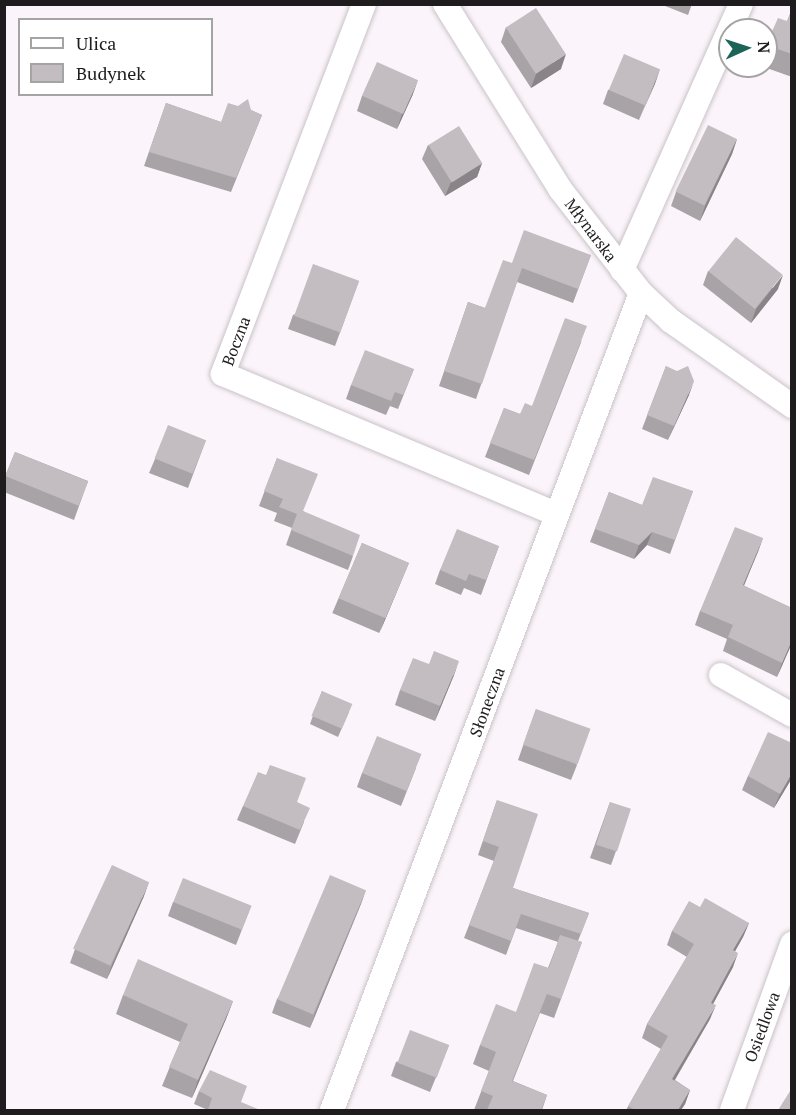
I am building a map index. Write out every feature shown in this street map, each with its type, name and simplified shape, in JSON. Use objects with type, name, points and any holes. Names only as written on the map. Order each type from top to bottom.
[{"type":"street","name":"Boczna","points":[[364,4],[223,374],[556,514]]},
{"type":"street","name":"Młynarska","points":[[445,4],[560,189],[641,293],[671,321],[792,406]]},
{"type":"street","points":[[622,270],[741,4]]},
{"type":"street","name":"Słoneczna","points":[[332,1110],[641,293]]},
{"type":"street","points":[[721,675],[792,715]]},
{"type":"street","name":"Osiedlowa","points":[[732,1110],[792,944]]},
{"type":"building","points":[[536,8],[566,54],[536,74],[506,28]]},
{"type":"building","points":[[792,9],[792,54],[778,49],[778,18],[787,21]]},
{"type":"building","points":[[624,54],[660,69],[645,105],[609,90]]},
{"type":"building","points":[[377,62],[418,80],[403,114],[362,96]]},
{"type":"building","points":[[248,99],[251,110],[262,115],[236,178],[149,152],[166,103],[221,122],[228,103],[238,106]]},
{"type":"building","points":[[708,125],[737,139],[704,206],[676,192]]},
{"type":"building","points":[[459,126],[482,163],[452,182],[428,145]]},
{"type":"building","points":[[524,230],[591,255],[578,289],[522,268],[482,384],[444,371],[468,302],[485,308],[503,260],[512,263]]},
{"type":"building","points":[[736,237],[783,275],[755,309],[708,271]]},
{"type":"building","points":[[313,264],[359,281],[340,332],[294,316]]},
{"type":"building","points":[[565,318],[587,326],[534,460],[490,443],[504,408],[520,414],[525,403],[532,406]]},
{"type":"building","points":[[365,350],[414,369],[403,395],[395,392],[391,401],[351,385]]},
{"type":"building","points":[[666,366],[677,371],[688,366],[694,381],[674,426],[647,415]]},
{"type":"building","points":[[168,425],[206,440],[193,474],[155,458]]},
{"type":"building","points":[[15,452],[88,482],[79,506],[5,476]]},
{"type":"building","points":[[277,458],[318,474],[303,511],[360,535],[353,556],[291,530],[297,514],[279,507],[283,499],[264,491]]},
{"type":"building","points":[[653,477],[693,491],[675,540],[652,532],[639,545],[595,529],[609,492],[642,505]]},
{"type":"building","points":[[735,527],[763,538],[743,585],[792,608],[792,640],[782,663],[728,637],[733,625],[700,611]]},
{"type":"building","points":[[457,529],[499,546],[486,580],[469,574],[466,581],[440,570]]},
{"type":"building","points":[[362,543],[409,563],[386,618],[339,598]]},
{"type":"building","points":[[434,651],[459,661],[440,706],[400,690],[413,658],[429,664]]},
{"type":"building","points":[[322,691],[352,704],[342,729],[311,716]]},
{"type":"building","points":[[536,709],[591,729],[578,765],[523,745]]},
{"type":"building","points":[[768,732],[792,743],[792,773],[780,794],[748,776]]},
{"type":"building","points":[[377,736],[422,754],[407,791],[362,773]]},
{"type":"building","points":[[270,765],[306,778],[297,802],[310,808],[300,830],[243,806],[258,772],[266,775]]},
{"type":"building","points":[[497,800],[538,814],[513,888],[589,913],[581,934],[521,914],[511,941],[469,925],[499,847],[483,841]]},
{"type":"building","points":[[610,802],[631,809],[617,852],[596,845]]},
{"type":"building","points":[[112,865],[149,882],[110,966],[73,948]]},
{"type":"building","points":[[330,875],[366,890],[313,1015],[277,999]]},
{"type":"building","points":[[183,878],[252,906],[242,930],[173,902]]},
{"type":"building","points":[[705,898],[749,923],[733,950],[738,953],[711,1003],[716,1005],[672,1079],[690,1090],[678,1110],[635,1110],[628,1106],[668,1036],[647,1024],[694,944],[672,931],[689,901],[700,907]]},
{"type":"building","points":[[560,935],[582,942],[561,999],[547,994],[512,1081],[547,1095],[541,1110],[487,1110],[493,1096],[481,1091],[496,1052],[480,1045],[496,1004],[516,1012],[534,963],[549,968]]},
{"type":"building","points":[[138,959],[233,1001],[198,1080],[169,1067],[188,1024],[123,995]]},
{"type":"building","points":[[410,1030],[449,1045],[437,1078],[397,1063]]},
{"type":"building","points":[[210,1070],[247,1086],[241,1102],[260,1110],[208,1110],[212,1098],[199,1091]]},
{"type":"building","points":[[792,1088],[792,1110],[778,1110],[780,1107]]}]
